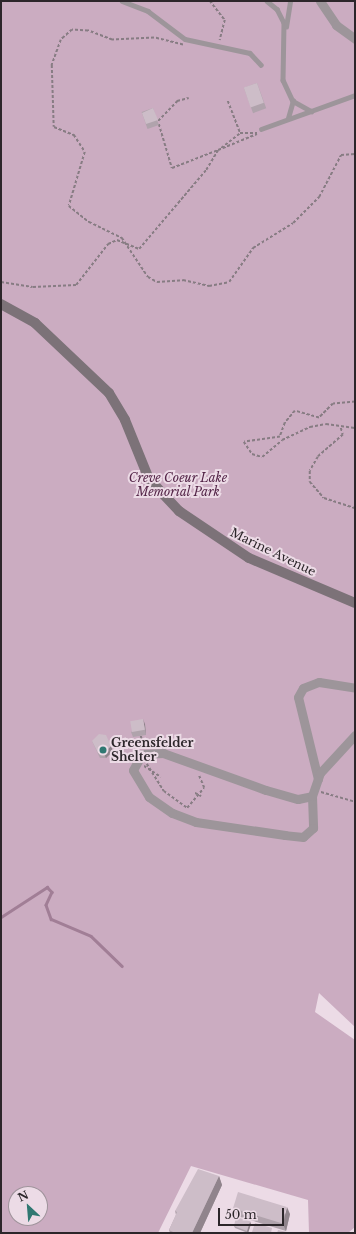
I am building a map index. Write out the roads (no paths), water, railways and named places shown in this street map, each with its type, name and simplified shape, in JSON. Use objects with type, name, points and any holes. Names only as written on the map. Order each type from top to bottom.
[{"type":"main road","name":"Marine Avenue","points":[[1,304],[44,331],[109,393],[125,420],[149,479],[179,511],[249,558],[355,603]]},
{"type":"street","points":[[320,1],[336,25],[355,39]]},
{"type":"street","points":[[318,778],[298,698],[303,688],[319,682],[355,688]]},
{"type":"street","points":[[313,793],[298,799],[169,755],[145,753],[136,760],[133,770],[148,798],[172,812],[196,822],[303,837],[313,828],[313,793],[318,778],[339,749],[355,735]]},
{"type":"lane","points":[[122,1],[148,11],[184,39],[250,53],[261,65]]},
{"type":"lane","points":[[267,1],[277,9],[285,33]]},
{"type":"lane","points":[[290,1],[285,33],[283,80],[293,102],[311,111]]},
{"type":"lane","points":[[261,129],[355,95]]},
{"type":"lane","points":[[288,118],[293,102]]},
{"type":"waterway","points":[[1,917],[47,887],[52,892],[46,905],[51,919],[91,936],[122,966]]},
{"type":"place","name":"Greensfelder Shelter","points":[[103,750]]},
{"type":"park label","name":"Creve Coeur Lake Memorial Park","points":[[178,485]]}]
